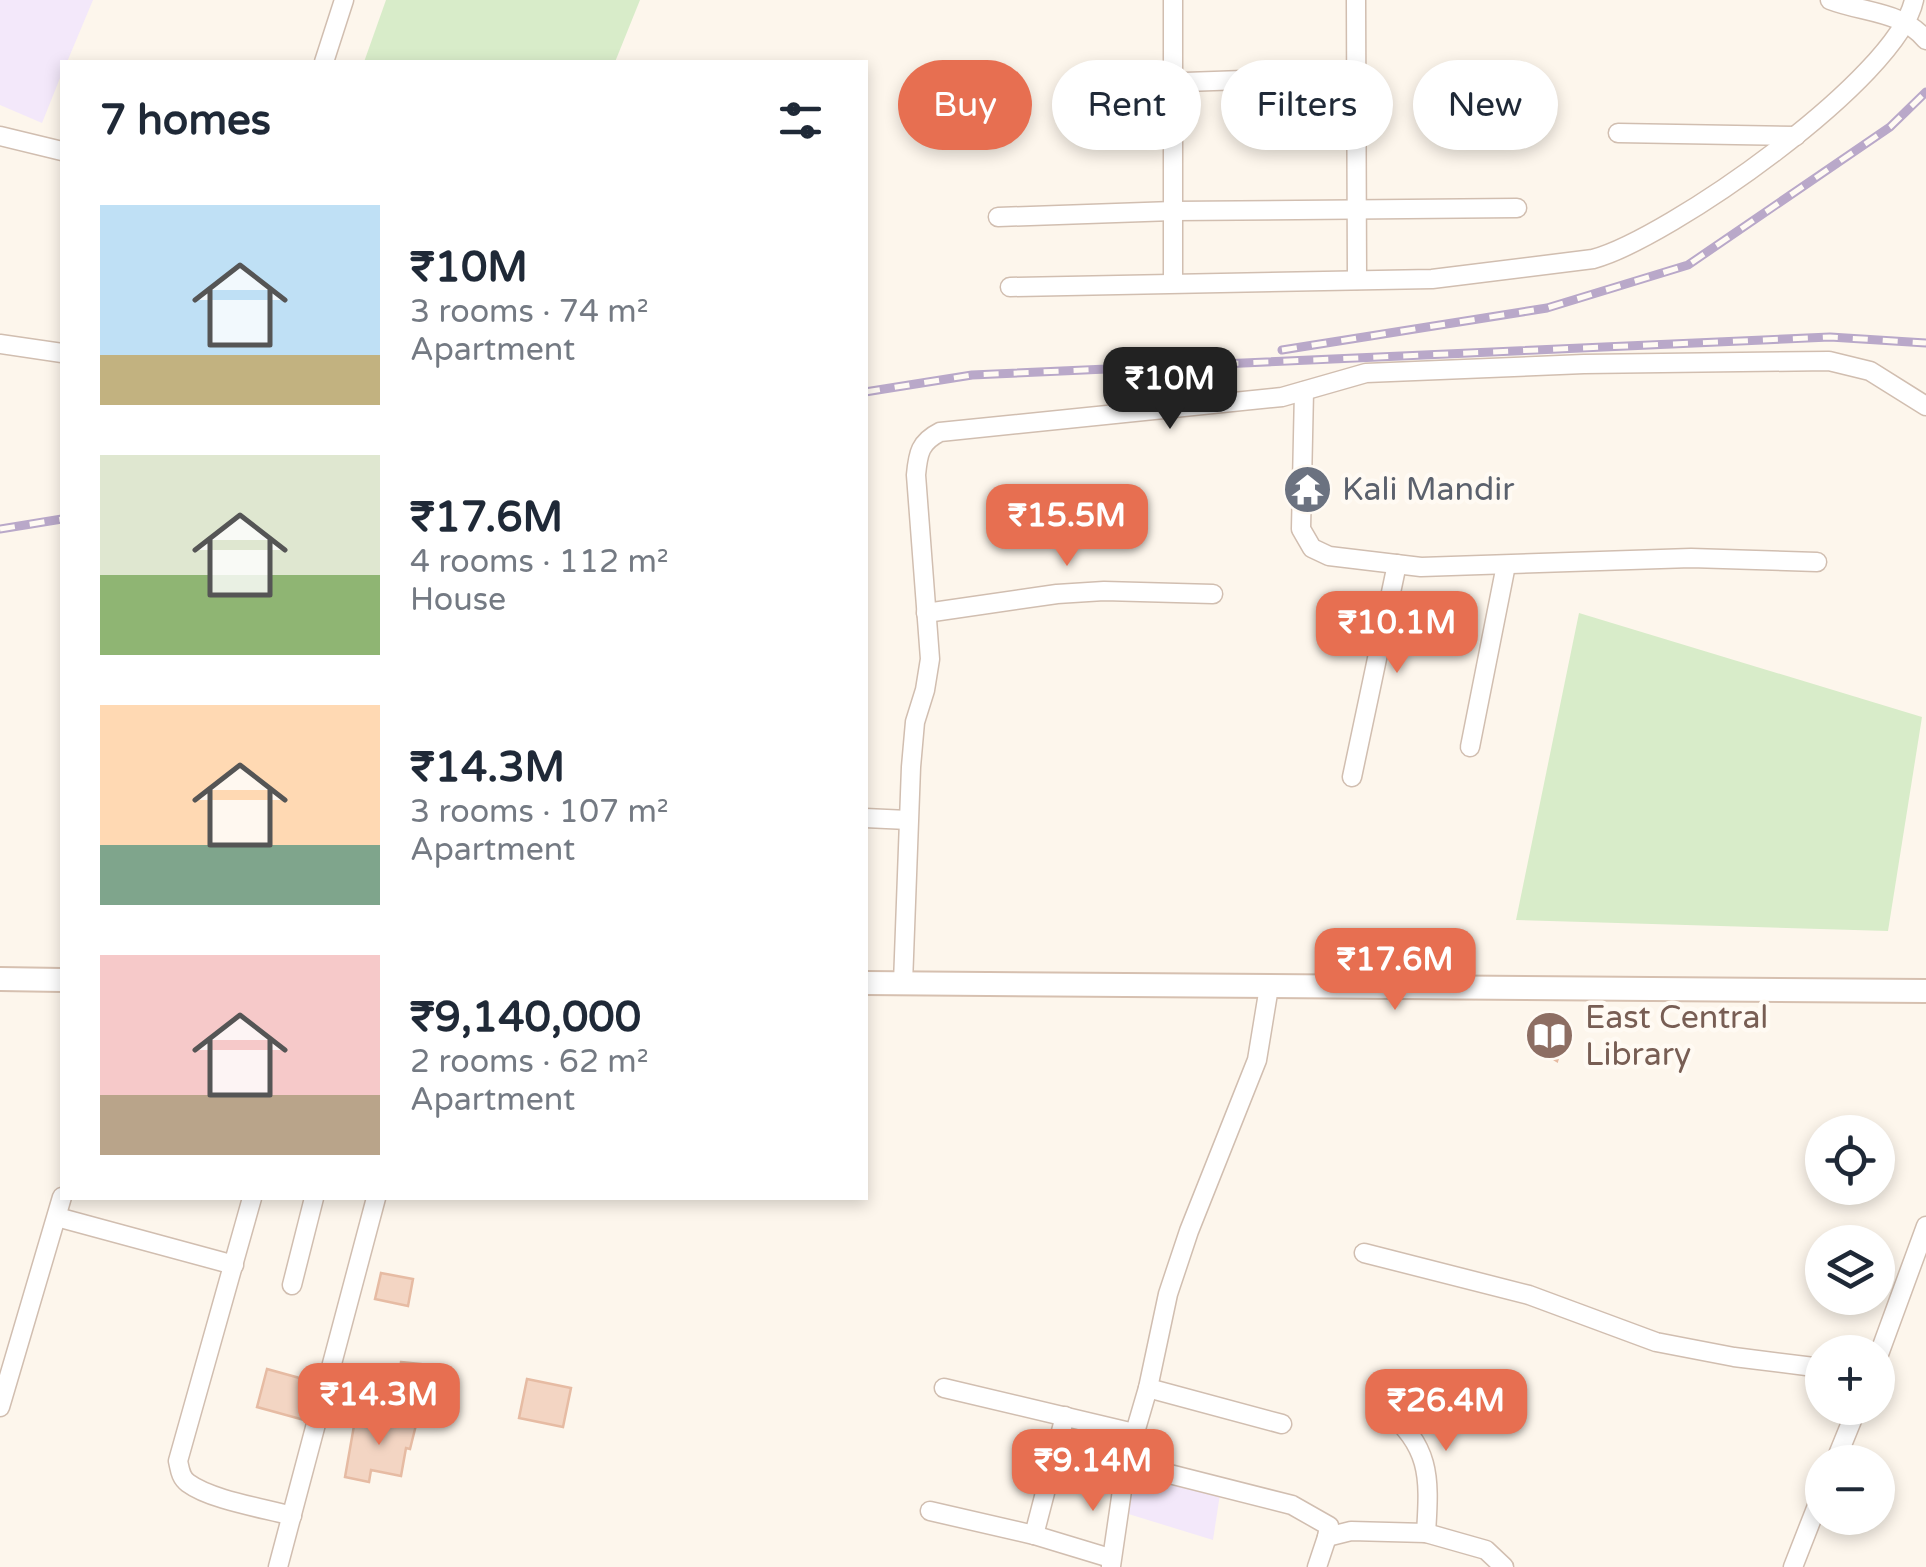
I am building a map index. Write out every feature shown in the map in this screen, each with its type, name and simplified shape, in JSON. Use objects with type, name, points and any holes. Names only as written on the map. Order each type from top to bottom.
[{"type":"main road","points":[[0,979],[60,980]]},
{"type":"main road","points":[[868,982],[1926,990]]},
{"type":"street","points":[[325,60],[344,0]]},
{"type":"street","points":[[1173,0],[1173,60]]},
{"type":"street","points":[[1356,0],[1356,60]]},
{"type":"street","points":[[1830,0],[1908,23],[1926,40]]},
{"type":"street","points":[[1010,287],[1432,279],[1614,254],[1714,195],[1796,136],[1858,81],[1908,23],[1914,0]]},
{"type":"street","points":[[1618,133],[1796,136]]},
{"type":"street","points":[[0,136],[60,151]]},
{"type":"street","points":[[1173,150],[1173,282]]},
{"type":"street","points":[[1356,150],[1357,280]]},
{"type":"street","points":[[998,217],[1517,208]]},
{"type":"street","points":[[0,344],[60,353]]},
{"type":"street","points":[[902,982],[915,722],[930,659],[916,475],[918,452],[926,439],[940,432],[1282,396],[1366,373],[1584,364],[1829,361],[1870,371],[1926,406]]},
{"type":"street","points":[[1304,392],[1300,530],[1312,548],[1329,556],[1396,564],[1506,565],[1691,558],[1817,562]]},
{"type":"street","points":[[1352,777],[1396,564]]},
{"type":"street","points":[[1470,747],[1506,565]]},
{"type":"street","points":[[926,613],[1057,594],[1212,594]]},
{"type":"street","points":[[868,818],[908,820]]},
{"type":"street","points":[[930,1511],[1034,1535],[1110,1563],[1126,1463],[1148,1388],[1168,1294],[1188,1231],[1242,1105],[1256,1060],[1269,987]]},
{"type":"street","points":[[0,1407],[8,1352],[61,1200]]},
{"type":"street","points":[[251,1200],[178,1461],[180,1475],[187,1483],[292,1516]]},
{"type":"street","points":[[292,1285],[313,1200]]},
{"type":"street","points":[[278,1567],[375,1200]]},
{"type":"street","points":[[56,1217],[234,1265]]},
{"type":"street","points":[[1886,1335],[1926,1226]]},
{"type":"street","points":[[1364,1253],[1529,1295],[1656,1342],[1805,1366]]},
{"type":"street","points":[[944,1388],[1134,1434]]},
{"type":"street","points":[[1148,1388],[1282,1424]]},
{"type":"street","points":[[1384,1407],[1410,1430],[1420,1448],[1427,1479],[1426,1534]]},
{"type":"street","points":[[1034,1535],[1065,1416]]},
{"type":"street","points":[[1126,1463],[1292,1504],[1329,1526],[1317,1567]]},
{"type":"street","points":[[1327,1537],[1351,1531],[1426,1534],[1486,1550],[1504,1567]]},
{"type":"street","points":[[1792,1567],[1805,1535]]},
{"type":"shaded area","points":[[0,0],[93,0],[68,60],[60,60],[60,78],[42,123],[0,105]]},
{"type":"shaded area","points":[[1132,1472],[1220,1494],[1213,1540],[1122,1512]]},
{"type":"green space","points":[[386,0],[640,0],[616,60],[365,60]]},
{"type":"green space","points":[[1579,613],[1922,717],[1888,931],[1516,920]]},
{"type":"building","name":"East Central Library","points":[[1537,1022],[1568,1025],[1557,1061],[1531,1045]]},
{"type":"building","points":[[381,1273],[413,1279],[408,1306],[375,1299]]},
{"type":"building","points":[[401,1362],[431,1365],[428,1392],[398,1388]]},
{"type":"building","points":[[267,1369],[314,1382],[304,1420],[257,1407]]},
{"type":"building","points":[[527,1379],[571,1388],[563,1427],[519,1418]]},
{"type":"building","points":[[391,1415],[417,1421],[410,1449],[406,1448],[401,1476],[371,1470],[369,1482],[345,1477],[355,1420],[388,1427]]},
{"type":"railway","points":[[1282,350],[1547,308],[1688,265],[1890,127],[1926,92]]},
{"type":"railway","points":[[868,392],[972,375],[1830,337],[1926,343]]},
{"type":"railway","points":[[0,529],[60,519]]},
{"type":"place","name":"Kali Mandir","points":[[1307,489]]},
{"type":"place","name":"East Central Library","points":[[1550,1035]]}]
